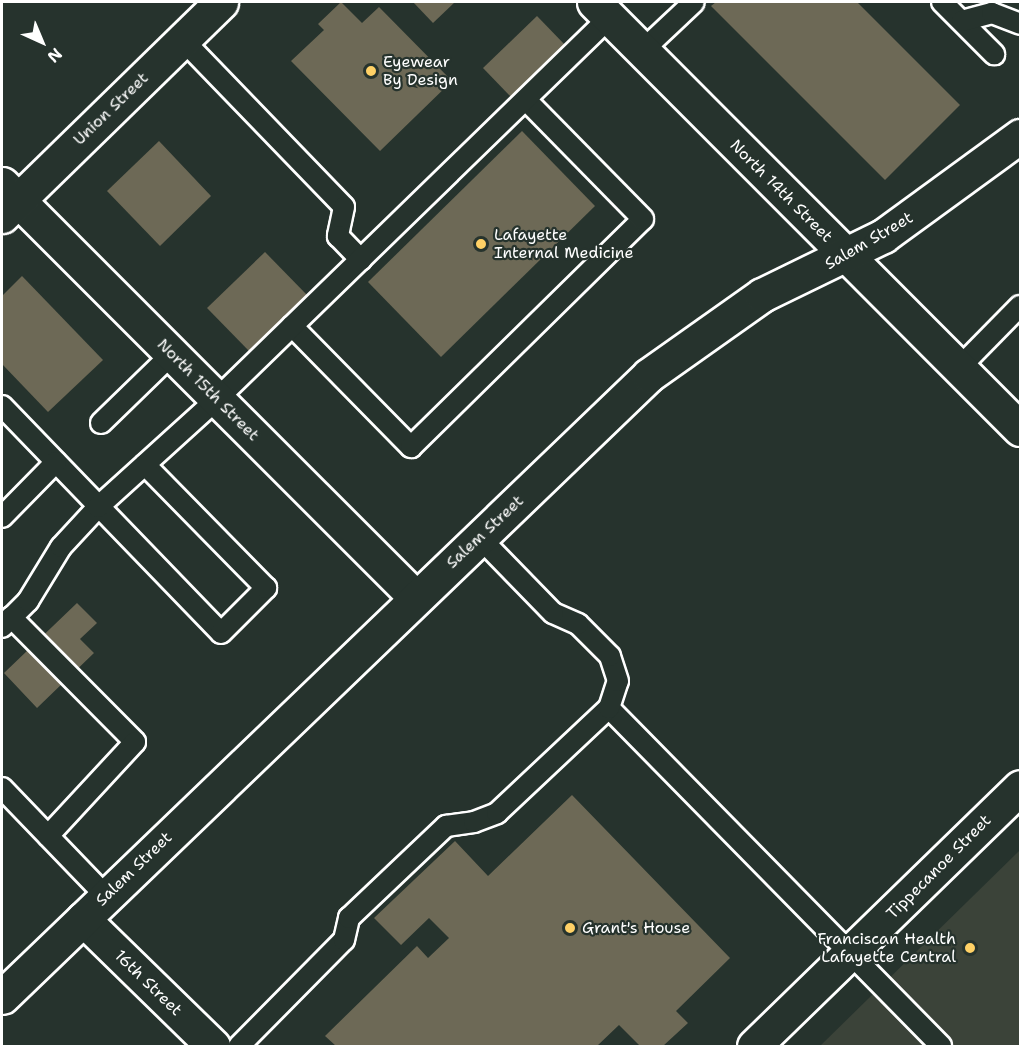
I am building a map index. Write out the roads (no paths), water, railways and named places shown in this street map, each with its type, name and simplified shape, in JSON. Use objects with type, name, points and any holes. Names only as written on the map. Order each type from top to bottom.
[{"type":"street","name":"Union Street","points":[[7,200],[221,2]]},
{"type":"street","name":"North 14th Street","points":[[602,9],[1020,429]]},
{"type":"street","name":"Salem Street","points":[[2,997],[415,597],[650,375],[762,295],[846,256],[945,196],[1020,136]]},
{"type":"street","name":"North 15th Street","points":[[7,200],[172,354],[415,597]]},
{"type":"street","name":"Tippecanoe Street","points":[[764,1043],[1020,787]]},
{"type":"street","name":"16th Street","points":[[83,919],[213,1047]]},
{"type":"lane","points":[[642,51],[694,2]]},
{"type":"lane","points":[[942,2],[994,54]]},
{"type":"lane","points":[[48,836],[135,742],[6,622],[28,601],[61,547],[98,507],[217,399],[526,100],[602,9]]},
{"type":"lane","points":[[962,21],[992,13],[1020,24]]},
{"type":"lane","points":[[182,39],[344,207],[338,236],[361,260]]},
{"type":"lane","points":[[292,326],[411,447],[643,219],[526,100]]},
{"type":"lane","points":[[959,368],[1020,306]]},
{"type":"lane","points":[[101,423],[172,354]]},
{"type":"lane","points":[[2,406],[221,633],[266,588],[145,465]]},
{"type":"lane","points":[[2,517],[56,462]]},
{"type":"lane","points":[[239,1047],[344,940],[349,918],[446,826],[474,822],[497,813],[609,708],[618,681],[610,656],[578,624],[553,613],[479,537]]},
{"type":"lane","points":[[609,708],[941,1047]]},
{"type":"lane","points":[[2,788],[106,896]]},
{"type":"place","name":"Eyewear By Design","points":[[371,71]]},
{"type":"place","name":"Lafayette Internal Medicine","points":[[481,244]]},
{"type":"place","name":"Grant's House","points":[[570,928]]},
{"type":"place","name":"Franciscan Health Lafayette Central","points":[[970,948]]}]
